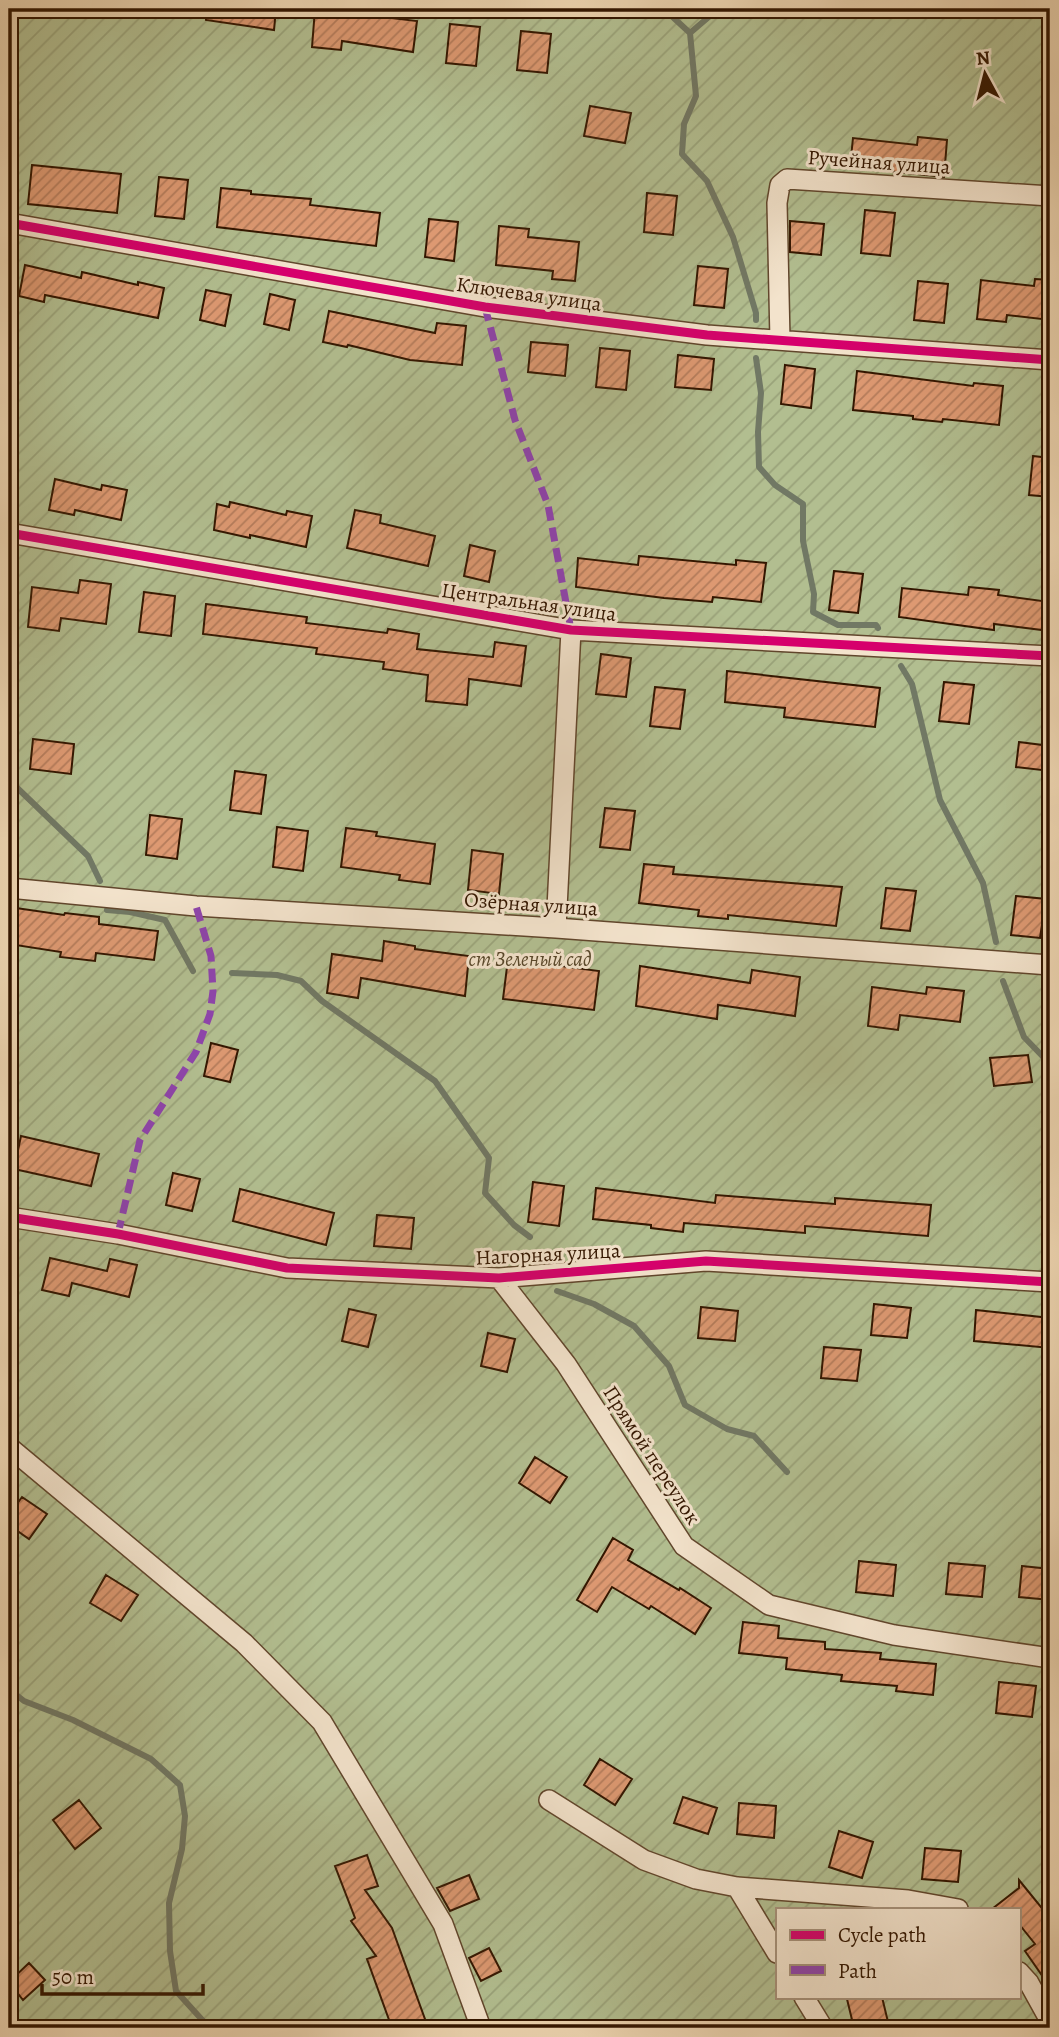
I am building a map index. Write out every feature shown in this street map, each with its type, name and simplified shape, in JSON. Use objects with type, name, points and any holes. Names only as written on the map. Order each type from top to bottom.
[{"type":"street","name":"Ручейная улица","points":[[780,340],[777,203],[780,185],[787,179],[1050,196]]},
{"type":"street","name":"Ключевая улица","points":[[9,223],[485,307],[707,335],[1050,360]]},
{"type":"street","name":"Центральная улица","points":[[9,533],[571,630],[1050,656]]},
{"type":"street","points":[[556,928],[571,630]]},
{"type":"street","name":"Озёрная улица","points":[[9,888],[197,906],[556,928],[1050,965]]},
{"type":"street","name":"Нагорная улица","points":[[9,1217],[118,1234],[287,1268],[499,1278],[706,1261],[1050,1282]]},
{"type":"street","name":"Прямой переулок","points":[[499,1278],[566,1364],[684,1546],[769,1605],[894,1635],[1050,1658]]},
{"type":"street","points":[[9,1447],[244,1643],[322,1722],[443,1924],[481,2028]]},
{"type":"street","points":[[549,1800],[644,1860],[696,1879],[737,1887],[908,1900],[952,1908]]},
{"type":"street","points":[[737,1887],[776,1951]]},
{"type":"street","points":[[1020,1973],[1029,1983],[1050,2021]]},
{"type":"street","points":[[805,1998],[823,2028]]},
{"type":"green space","name":"ст Зеленый сад","points":[[9,9],[1050,9],[1050,2028],[9,2028]]},
{"type":"building","points":[[207,9],[276,9],[274,30],[206,20]]},
{"type":"building","points":[[315,9],[417,21],[413,52],[342,41],[341,50],[312,47]]},
{"type":"building","points":[[450,24],[480,27],[476,66],[446,63]]},
{"type":"building","points":[[521,31],[551,34],[547,73],[517,70]]},
{"type":"building","points":[[590,106],[631,113],[625,143],[584,136]]},
{"type":"building","points":[[918,137],[947,140],[944,177],[850,167],[853,138],[917,145]]},
{"type":"building","points":[[32,165],[121,174],[117,213],[28,204]]},
{"type":"building","points":[[159,177],[188,180],[184,219],[155,216]]},
{"type":"building","points":[[221,188],[251,191],[251,194],[311,199],[310,205],[380,213],[376,246],[217,227]]},
{"type":"building","points":[[647,193],[677,196],[673,235],[644,232]]},
{"type":"building","points":[[865,210],[895,213],[890,256],[861,253]]},
{"type":"building","points":[[429,219],[458,222],[454,261],[425,257]]},
{"type":"building","points":[[790,221],[824,224],[821,255],[790,252]]},
{"type":"building","points":[[499,226],[529,229],[528,237],[579,242],[575,281],[552,279],[553,271],[496,265]]},
{"type":"building","points":[[25,265],[81,278],[82,272],[164,288],[158,318],[45,295],[44,302],[19,296]]},
{"type":"building","points":[[698,266],[728,269],[724,308],[694,305]]},
{"type":"building","points":[[1035,279],[1050,280],[1050,320],[1007,315],[1006,322],[977,319],[981,280],[1034,286]]},
{"type":"building","points":[[918,281],[948,284],[944,323],[914,320]]},
{"type":"building","points":[[206,290],[231,295],[225,326],[200,320]]},
{"type":"building","points":[[270,294],[295,300],[289,330],[264,324]]},
{"type":"building","points":[[329,311],[435,333],[437,323],[466,326],[462,365],[410,360],[348,345],[347,347],[323,342]]},
{"type":"building","points":[[531,342],[568,345],[565,376],[528,372]]},
{"type":"building","points":[[600,348],[630,351],[626,390],[596,387]]},
{"type":"building","points":[[678,355],[714,359],[711,390],[675,387]]},
{"type":"building","points":[[785,365],[815,369],[811,408],[781,404]]},
{"type":"building","points":[[857,371],[973,386],[974,383],[1003,386],[999,425],[943,419],[942,422],[853,410]]},
{"type":"building","points":[[1033,456],[1050,458],[1050,497],[1029,495]]},
{"type":"building","points":[[55,479],[101,490],[102,485],[127,490],[121,520],[75,510],[74,515],[49,510]]},
{"type":"building","points":[[230,502],[286,515],[287,511],[312,516],[306,547],[214,530],[217,504],[229,507]]},
{"type":"building","points":[[355,510],[381,515],[380,523],[435,536],[428,566],[347,548]]},
{"type":"building","points":[[470,545],[495,551],[489,582],[464,576]]},
{"type":"building","points":[[639,556],[736,565],[736,560],[766,563],[761,602],[713,597],[712,602],[576,587],[578,558],[638,565]]},
{"type":"building","points":[[834,571],[863,574],[858,613],[829,610]]},
{"type":"building","points":[[80,580],[111,584],[106,624],[61,618],[59,631],[28,627],[32,587],[78,593]]},
{"type":"building","points":[[969,587],[999,590],[998,595],[1050,602],[1050,631],[994,624],[994,630],[899,617],[902,588],[968,595]]},
{"type":"building","points":[[144,592],[175,596],[171,636],[139,632]]},
{"type":"building","points":[[206,604],[307,617],[306,623],[387,633],[388,629],[419,634],[417,649],[493,657],[495,642],[526,646],[521,686],[469,679],[467,705],[426,701],[428,675],[383,669],[384,662],[316,654],[317,648],[203,634]]},
{"type":"building","points":[[601,654],[631,658],[626,697],[596,694]]},
{"type":"building","points":[[727,671],[880,688],[875,727],[784,717],[785,708],[725,702]]},
{"type":"building","points":[[944,682],[974,685],[969,724],[939,721]]},
{"type":"building","points":[[655,687],[685,690],[680,729],[650,726]]},
{"type":"building","points":[[33,739],[74,744],[71,774],[30,769]]},
{"type":"building","points":[[1019,742],[1050,746],[1050,771],[1016,767]]},
{"type":"building","points":[[235,771],[266,775],[261,814],[230,810]]},
{"type":"building","points":[[605,808],[635,811],[630,850],[600,847]]},
{"type":"building","points":[[150,815],[182,819],[177,859],[146,855]]},
{"type":"building","points":[[277,827],[308,831],[303,871],[273,867]]},
{"type":"building","points":[[346,828],[377,832],[376,836],[435,844],[430,884],[399,880],[400,875],[341,867]]},
{"type":"building","points":[[472,850],[503,854],[499,894],[468,890]]},
{"type":"building","points":[[644,864],[674,867],[673,874],[842,887],[836,926],[728,915],[728,919],[698,916],[699,910],[639,903]]},
{"type":"building","points":[[886,888],[916,891],[910,931],[881,928]]},
{"type":"building","points":[[1016,896],[1046,899],[1040,938],[1011,935]]},
{"type":"building","points":[[9,907],[99,917],[99,924],[158,931],[154,960],[96,953],[95,961],[60,957],[61,952],[9,944]]},
{"type":"building","points":[[384,941],[415,946],[415,949],[469,956],[465,996],[361,978],[358,998],[327,993],[332,954],[382,961]]},
{"type":"building","points":[[508,959],[599,971],[594,1010],[503,999]]},
{"type":"building","points":[[640,966],[750,983],[752,970],[800,977],[795,1016],[718,1005],[717,1019],[636,1006]]},
{"type":"building","points":[[872,987],[926,994],[927,987],[964,991],[960,1022],[900,1015],[898,1030],[868,1026]]},
{"type":"building","points":[[211,1043],[238,1050],[230,1082],[204,1076]]},
{"type":"building","points":[[1028,1055],[1032,1082],[994,1086],[990,1058]]},
{"type":"building","points":[[21,1136],[99,1154],[91,1186],[14,1169]]},
{"type":"building","points":[[173,1173],[200,1179],[192,1211],[166,1205]]},
{"type":"building","points":[[533,1182],[564,1186],[559,1226],[528,1222]]},
{"type":"building","points":[[596,1188],[715,1203],[716,1195],[835,1204],[835,1198],[931,1205],[928,1236],[805,1226],[805,1233],[684,1223],[683,1232],[651,1228],[651,1225],[593,1219]]},
{"type":"building","points":[[240,1189],[334,1213],[326,1245],[233,1221]]},
{"type":"building","points":[[377,1215],[414,1218],[411,1249],[374,1246]]},
{"type":"building","points":[[50,1258],[107,1271],[110,1259],[137,1265],[129,1297],[72,1283],[69,1296],[42,1290]]},
{"type":"building","points":[[874,1304],[911,1308],[907,1338],[871,1335]]},
{"type":"building","points":[[701,1307],[738,1311],[735,1341],[698,1338]]},
{"type":"building","points":[[349,1309],[376,1315],[368,1347],[342,1341]]},
{"type":"building","points":[[976,1310],[1050,1318],[1050,1348],[974,1341]]},
{"type":"building","points":[[488,1333],[515,1339],[507,1372],[481,1366]]},
{"type":"building","points":[[824,1347],[861,1350],[857,1381],[821,1378]]},
{"type":"building","points":[[535,1457],[567,1477],[550,1503],[519,1483]]},
{"type":"building","points":[[22,1497],[47,1514],[29,1539],[9,1525],[9,1515]]},
{"type":"building","points":[[613,1538],[633,1550],[628,1560],[711,1608],[695,1634],[651,1606],[649,1609],[612,1587],[597,1612],[577,1600]]},
{"type":"building","points":[[859,1561],[896,1565],[893,1596],[856,1592]]},
{"type":"building","points":[[949,1563],[985,1566],[982,1597],[946,1594]]},
{"type":"building","points":[[1022,1566],[1050,1569],[1050,1600],[1019,1597]]},
{"type":"building","points":[[106,1575],[138,1595],[121,1621],[90,1603]]},
{"type":"building","points":[[743,1622],[779,1626],[778,1638],[825,1642],[825,1649],[881,1653],[880,1659],[936,1664],[933,1695],[896,1691],[897,1686],[841,1681],[842,1675],[786,1669],[787,1658],[739,1653]]},
{"type":"building","points":[[999,1682],[1036,1686],[1032,1717],[996,1713]]},
{"type":"building","points":[[600,1759],[632,1779],[615,1805],[584,1785]]},
{"type":"building","points":[[683,1797],[717,1808],[708,1834],[674,1823]]},
{"type":"building","points":[[79,1800],[101,1828],[75,1849],[53,1820]]},
{"type":"building","points":[[739,1803],[776,1806],[774,1838],[737,1834]]},
{"type":"building","points":[[839,1831],[873,1842],[862,1878],[829,1867]]},
{"type":"building","points":[[925,1848],[961,1851],[958,1882],[922,1879]]},
{"type":"building","points":[[367,1855],[378,1886],[365,1890],[392,1928],[426,2022],[409,2028],[392,2028],[367,1959],[376,1956],[351,1921],[355,1918],[335,1866]]},
{"type":"building","points":[[469,1875],[479,1899],[450,1911],[437,1888]]},
{"type":"building","points":[[1019,1880],[1050,1918],[1050,1987],[1025,1951],[1035,1944],[1020,1925],[1020,1908],[993,1908],[1019,1888]]},
{"type":"building","points":[[489,1948],[501,1971],[481,1981],[469,1958]]},
{"type":"building","points":[[29,1963],[45,1980],[23,2000],[9,1982]]},
{"type":"building","points":[[882,1998],[888,2022],[854,2028],[847,1999]]},
{"type":"waterway","points":[[664,9],[690,33],[718,9]]},
{"type":"waterway","points":[[1020,9],[1050,19]]},
{"type":"waterway","points":[[690,33],[696,96],[684,124],[682,154],[707,181],[733,237],[756,320]]},
{"type":"waterway","points":[[756,358],[761,393],[759,467],[775,485],[803,504],[803,541],[814,594],[813,612],[838,625],[876,625],[878,628]]},
{"type":"waterway","points":[[901,666],[912,684],[940,800],[983,883],[996,942]]},
{"type":"waterway","points":[[9,780],[88,856],[100,881]]},
{"type":"waterway","points":[[107,910],[165,920],[193,971]]},
{"type":"waterway","points":[[232,973],[277,975],[301,981],[322,1001],[435,1081],[489,1158],[485,1193],[514,1225],[530,1237]]},
{"type":"waterway","points":[[1003,981],[1024,1037],[1050,1064]]},
{"type":"waterway","points":[[557,1291],[594,1304],[634,1326],[669,1366],[685,1405],[727,1429],[754,1436],[787,1472]]},
{"type":"waterway","points":[[9,1689],[24,1701],[73,1720],[151,1759],[180,1785],[185,1816],[182,1849],[169,1903],[170,1951],[176,1991],[205,2023],[206,2028]]},
{"type":"marked path","points":[[485,307],[515,420],[548,505],[571,630]]},
{"type":"marked path","points":[[118,1234],[140,1140],[196,1052],[210,1014],[213,991],[211,956],[196,906]]},
{"type":"cycle path","points":[[9,223],[485,307],[707,335],[1050,360]]},
{"type":"cycle path","points":[[9,533],[571,630],[1050,656]]},
{"type":"cycle path","points":[[9,1217],[118,1234],[287,1268],[499,1278],[706,1261],[1050,1282]]}]
